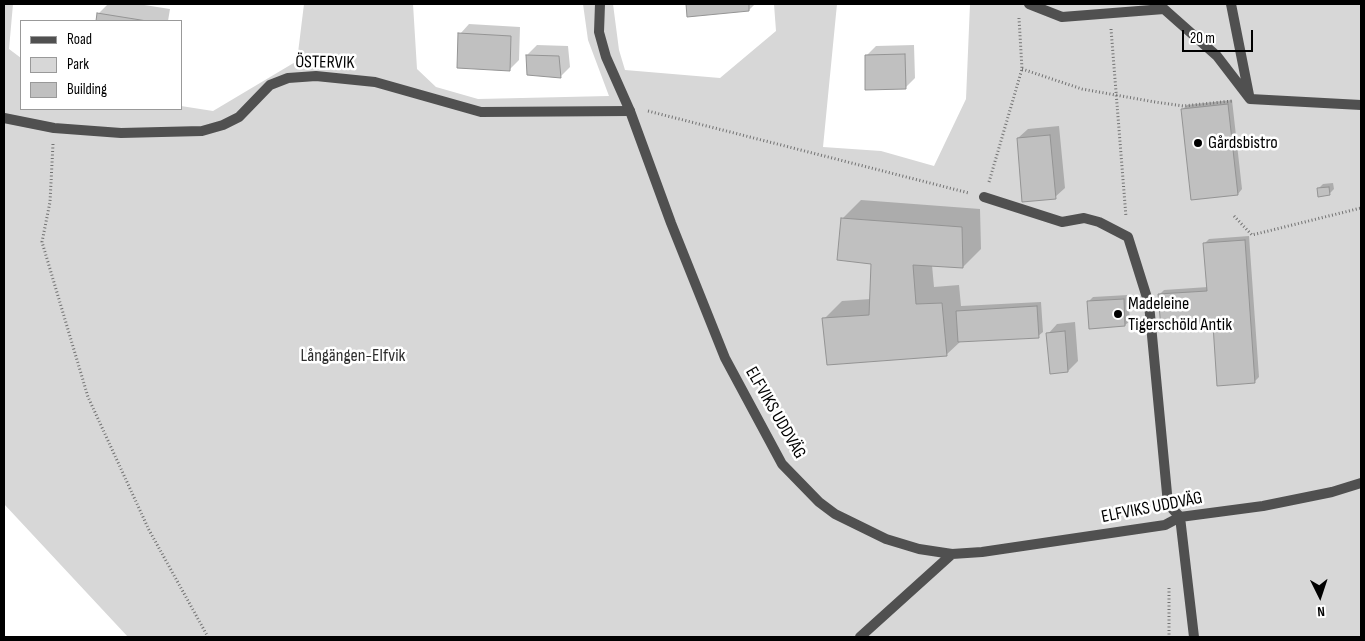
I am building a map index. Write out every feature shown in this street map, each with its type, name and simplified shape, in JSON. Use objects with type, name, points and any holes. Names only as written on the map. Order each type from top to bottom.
[{"type":"street","name":"ELFVIKS UDDVÄG","points":[[600,4],[599,32],[606,57],[630,111],[671,223],[725,358],[782,464],[819,502],[835,514],[886,538],[919,549],[952,554],[982,552],[1165,525],[1180,517],[1264,506],[1332,492],[1361,483]]},
{"type":"street","points":[[1028,4],[1062,17],[1164,9],[1218,56],[1250,98],[1361,105]]},
{"type":"street","points":[[1231,4],[1250,98]]},
{"type":"street","name":"ÖSTERVIK","points":[[4,118],[54,128],[121,133],[202,131],[223,126],[239,117],[270,85],[288,78],[316,76],[375,82],[480,112],[630,111]]},
{"type":"street","points":[[984,196],[1062,222],[1084,218],[1099,222],[1128,237],[1149,304],[1168,504],[1180,517],[1194,637]]},
{"type":"street","points":[[860,637],[952,554]]},
{"type":"path","points":[[630,111],[648,111],[984,196],[1022,69],[1019,13]]},
{"type":"path","points":[[1110,14],[1128,237]]},
{"type":"path","points":[[1022,69],[1082,89],[1183,106],[1250,98]]},
{"type":"path","points":[[54,128],[50,202],[42,242],[88,397],[149,530],[208,637]]},
{"type":"path","points":[[1234,216],[1252,235],[1361,208]]},
{"type":"green space","name":"Långängen-Elfvik","points":[[4,4],[13,4],[9,49],[20,57],[20,110],[182,110],[182,106],[213,111],[297,61],[304,4],[413,4],[417,69],[436,87],[478,99],[609,96],[588,40],[583,4],[613,4],[619,50],[625,70],[720,78],[776,31],[774,4],[837,4],[823,147],[881,151],[934,166],[966,99],[970,4],[1361,4],[1361,637],[128,637],[4,504]]},
{"type":"building","points":[[686,4],[749,4],[749,11],[687,17]]},
{"type":"building","points":[[97,13],[141,20],[96,20]]},
{"type":"building","points":[[458,33],[511,36],[510,71],[457,68]]},
{"type":"building","points":[[905,54],[906,89],[865,90],[865,55]]},
{"type":"building","points":[[526,55],[559,56],[561,78],[527,75]]},
{"type":"building","points":[[1228,104],[1238,195],[1191,200],[1181,109]]},
{"type":"building","points":[[1050,135],[1056,199],[1022,202],[1017,138]]},
{"type":"building","points":[[1329,187],[1330,195],[1318,197],[1317,188]]},
{"type":"building","points":[[841,218],[962,227],[963,268],[913,265],[916,304],[942,303],[947,356],[827,365],[822,318],[869,315],[871,264],[837,260]]},
{"type":"building","points":[[1245,240],[1255,383],[1217,386],[1213,325],[1161,328],[1158,294],[1207,291],[1203,243]]},
{"type":"building","points":[[1124,299],[1125,326],[1089,329],[1087,301]]},
{"type":"building","points":[[1037,306],[1039,338],[958,342],[956,311]]},
{"type":"building","points":[[1065,331],[1068,372],[1050,374],[1046,333]]},
{"type":"place","name":"Gårdsbistro","points":[[1198,143]]},
{"type":"place","name":"Madeleine Tigerschöld Antik","points":[[1118,314]]}]
